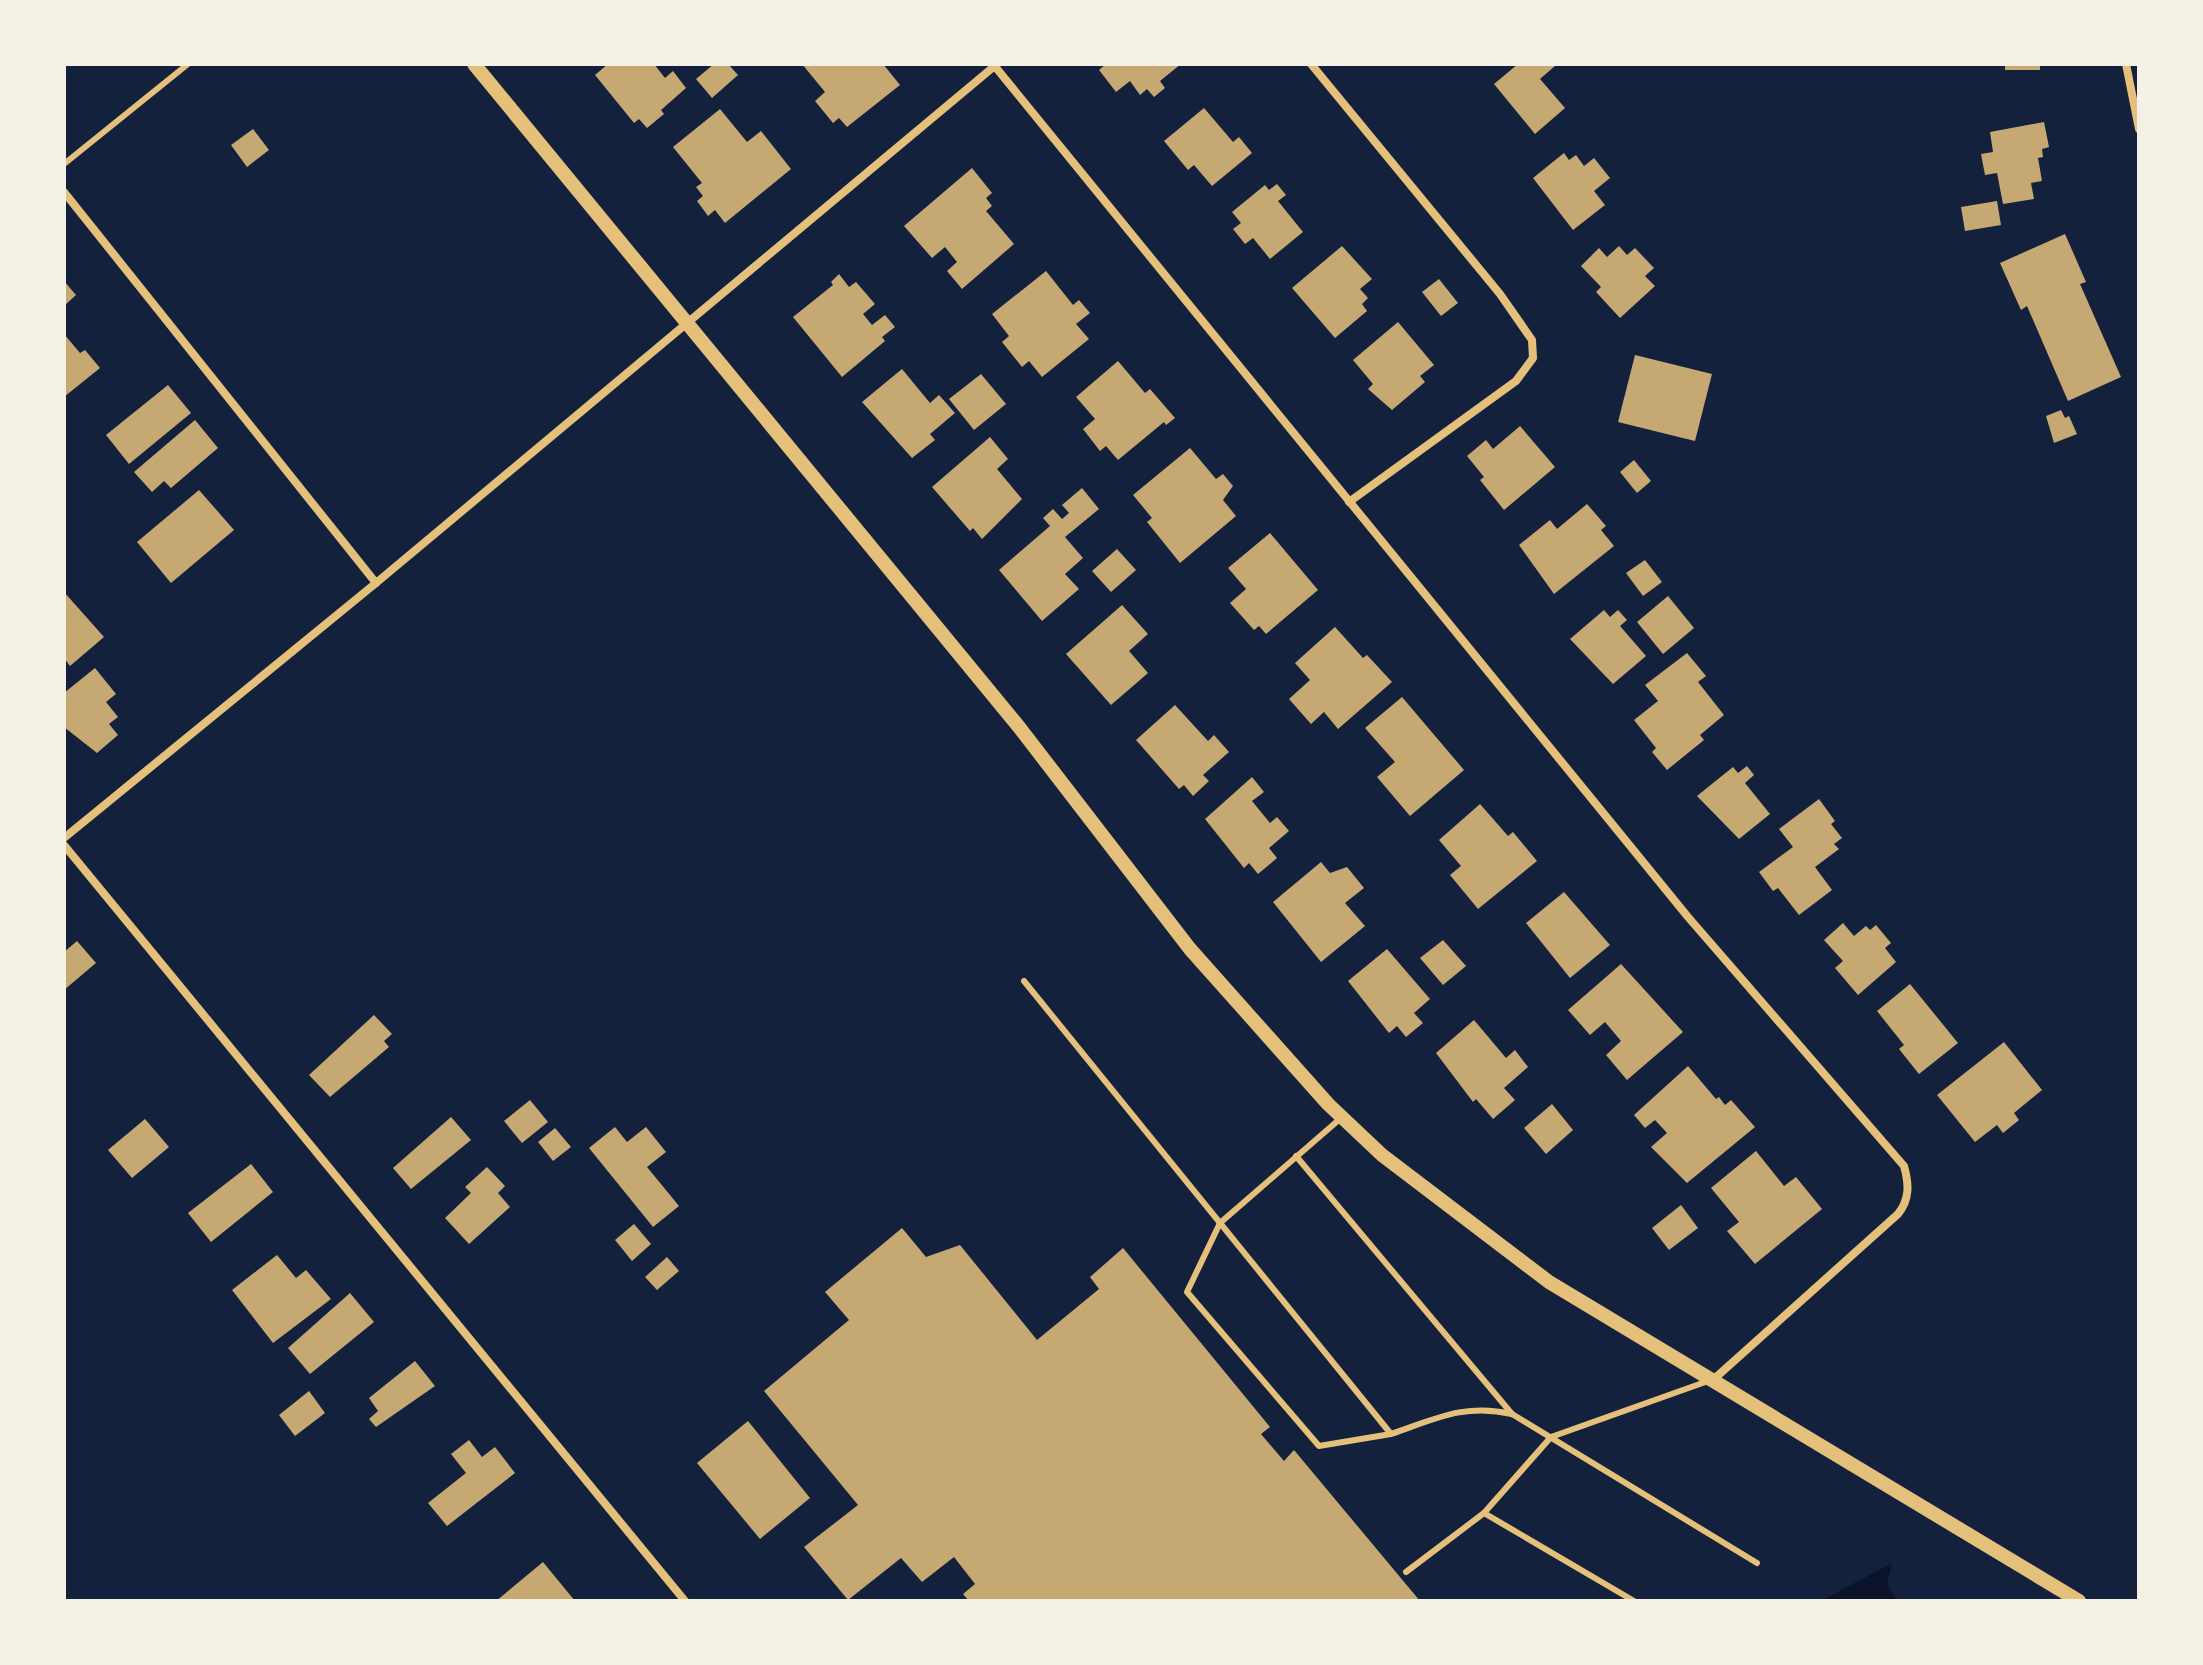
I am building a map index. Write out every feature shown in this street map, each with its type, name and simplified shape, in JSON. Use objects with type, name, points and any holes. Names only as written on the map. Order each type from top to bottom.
[{"type":"street","points":[[474,64],[1019,727],[1190,949],[1341,1117],[1394,1165],[1549,1282],[2079,1601]]},
{"type":"street","points":[[1311,64],[1500,294],[1532,340],[1533,358],[1516,381],[1349,502]]},
{"type":"street","points":[[2126,64],[2139,129]]},
{"type":"street","points":[[64,838],[376,583],[995,65],[1688,917],[1904,1166],[1909,1184],[1904,1205],[1898,1214],[1714,1379]]},
{"type":"street","points":[[64,192],[311,496],[376,583]]},
{"type":"street","points":[[64,845],[685,1601]]},
{"type":"lane","points":[[64,164],[188,64]]},
{"type":"lane","points":[[1024,981],[1391,1434]]},
{"type":"lane","points":[[1341,1117],[1220,1223],[1187,1292],[1319,1446],[1391,1434],[1447,1415],[1483,1407],[1512,1414],[1757,1563]]},
{"type":"lane","points":[[1296,1156],[1512,1414]]},
{"type":"lane","points":[[1406,1572],[1484,1513],[1551,1437],[1714,1379]]},
{"type":"lane","points":[[1484,1513],[1634,1601]]},
{"type":"water","points":[[1892,1563],[1887,1584],[1897,1601],[1821,1601]]},
{"type":"building","points":[[608,64],[654,64],[665,78],[673,71],[686,88],[661,110],[664,114],[647,128],[639,119],[634,123],[595,75]]},
{"type":"building","points":[[714,64],[728,64],[738,75],[712,98],[696,79]]},
{"type":"building","points":[[802,64],[883,64],[900,85],[847,127],[839,118],[833,123],[815,101],[825,92]]},
{"type":"building","points":[[1106,64],[1181,64],[1160,81],[1165,88],[1154,97],[1147,89],[1140,95],[1130,81],[1116,92],[1099,70]]},
{"type":"building","points":[[1518,64],[1555,66],[1540,79],[1565,108],[1535,134],[1494,84]]},
{"type":"building","points":[[2005,64],[2040,64],[2040,70],[2005,70]]},
{"type":"building","points":[[1204,108],[1233,142],[1239,137],[1252,153],[1212,186],[1194,165],[1188,170],[1164,141]]},
{"type":"building","points":[[720,109],[747,142],[761,131],[791,169],[725,223],[715,210],[708,216],[697,201],[703,196],[696,187],[702,183],[673,147]]},
{"type":"building","points":[[2044,122],[2049,147],[2042,149],[2043,157],[2038,158],[2042,181],[2031,183],[2034,199],[2003,204],[1997,173],[1985,175],[1981,154],[1993,152],[1990,132]]},
{"type":"building","points":[[253,129],[269,150],[247,167],[231,145]]},
{"type":"building","points":[[1564,153],[1569,160],[1576,155],[1584,166],[1594,158],[1610,178],[1594,191],[1605,205],[1573,230],[1533,178]]},
{"type":"building","points":[[972,168],[992,193],[986,198],[992,206],[986,211],[1014,244],[962,289],[947,271],[957,262],[945,247],[932,258],[904,226]]},
{"type":"building","points":[[1277,184],[1286,195],[1278,201],[1303,232],[1270,259],[1253,238],[1245,244],[1233,229],[1241,223],[1232,212],[1265,185],[1269,190]]},
{"type":"building","points":[[1997,201],[2001,225],[1965,231],[1961,207]]},
{"type":"building","points":[[2065,234],[2086,282],[2080,284],[2121,377],[2068,401],[2027,306],[2021,310],[2000,263]]},
{"type":"building","points":[[1342,246],[1372,279],[1360,289],[1368,298],[1362,304],[1367,311],[1335,338],[1292,288]]},
{"type":"building","points":[[1619,246],[1627,255],[1635,248],[1654,268],[1645,276],[1655,286],[1620,318],[1596,292],[1601,287],[1581,266],[1599,248],[1607,257]]},
{"type":"building","points":[[1046,271],[1073,305],[1079,300],[1090,313],[1076,324],[1089,339],[1042,377],[1029,361],[1022,367],[1002,342],[1009,336],[992,314]]},
{"type":"building","points":[[839,274],[849,287],[856,282],[875,304],[863,314],[872,325],[885,315],[895,327],[882,337],[885,341],[842,377],[793,317],[833,285],[831,282]]},
{"type":"building","points":[[1439,279],[1458,303],[1441,316],[1422,292]]},
{"type":"building","points":[[64,281],[76,295],[64,306]]},
{"type":"building","points":[[1398,322],[1434,365],[1420,376],[1425,382],[1392,410],[1368,389],[1373,384],[1353,360]]},
{"type":"building","points":[[64,334],[80,353],[85,350],[100,368],[64,397]]},
{"type":"building","points":[[1635,355],[1712,374],[1695,441],[1618,422]]},
{"type":"building","points":[[1118,361],[1145,393],[1150,389],[1175,418],[1166,425],[1164,422],[1118,460],[1106,446],[1100,451],[1083,429],[1095,419],[1076,397]]},
{"type":"building","points":[[902,369],[930,403],[939,395],[955,413],[930,434],[935,440],[912,458],[862,402]]},
{"type":"building","points":[[981,374],[1006,404],[974,430],[949,399]]},
{"type":"building","points":[[168,385],[191,413],[129,464],[106,435]]},
{"type":"building","points":[[2061,410],[2065,418],[2069,416],[2077,434],[2054,443],[2046,416]]},
{"type":"building","points":[[195,420],[218,448],[171,488],[164,481],[152,492],[134,472]]},
{"type":"building","points":[[1520,426],[1555,467],[1504,510],[1480,480],[1484,477],[1467,456],[1486,440],[1493,449]]},
{"type":"building","points":[[990,437],[1008,459],[997,469],[1022,499],[982,539],[973,528],[970,531],[932,487]]},
{"type":"building","points":[[1190,448],[1216,479],[1223,474],[1233,486],[1223,500],[1236,516],[1180,563],[1147,522],[1152,518],[1133,495]]},
{"type":"building","points":[[1634,460],[1651,481],[1637,493],[1620,472]]},
{"type":"building","points":[[1082,488],[1099,509],[1065,537],[1083,558],[1065,574],[1079,589],[1042,621],[999,570],[1050,526],[1043,518],[1053,509],[1062,519],[1069,513],[1062,505]]},
{"type":"building","points":[[199,490],[234,530],[171,583],[137,542]]},
{"type":"building","points":[[1587,504],[1606,526],[1601,530],[1614,546],[1554,594],[1519,545],[1550,520],[1557,529]]},
{"type":"building","points":[[1270,533],[1318,590],[1266,634],[1259,626],[1254,630],[1230,603],[1246,589],[1228,568]]},
{"type":"building","points":[[1117,549],[1136,570],[1111,592],[1092,571]]},
{"type":"building","points":[[1645,560],[1662,582],[1643,596],[1626,573]]},
{"type":"building","points":[[64,592],[104,637],[70,666],[64,658]]},
{"type":"building","points":[[1668,596],[1694,628],[1663,654],[1637,622]]},
{"type":"building","points":[[1122,605],[1148,634],[1129,651],[1148,673],[1111,705],[1066,654]]},
{"type":"building","points":[[1604,610],[1610,617],[1618,610],[1627,620],[1620,626],[1646,656],[1613,684],[1570,639]]},
{"type":"building","points":[[1335,627],[1363,658],[1367,655],[1392,682],[1338,729],[1324,712],[1311,724],[1289,699],[1310,680],[1295,663]]},
{"type":"building","points":[[1687,653],[1706,676],[1698,682],[1724,715],[1700,735],[1704,740],[1667,770],[1652,752],[1656,748],[1634,720],[1658,701],[1645,685]]},
{"type":"building","points":[[95,668],[116,694],[106,702],[118,717],[109,724],[118,735],[97,753],[64,727],[64,693]]},
{"type":"building","points":[[1402,697],[1464,770],[1410,816],[1377,777],[1395,762],[1365,728]]},
{"type":"building","points":[[1175,705],[1208,741],[1214,735],[1229,752],[1203,775],[1209,781],[1193,796],[1184,785],[1179,789],[1136,740]]},
{"type":"building","points":[[1747,766],[1754,775],[1745,783],[1770,814],[1739,839],[1697,796],[1733,767],[1738,773]]},
{"type":"building","points":[[1252,777],[1264,792],[1252,801],[1270,823],[1277,817],[1289,831],[1269,848],[1277,858],[1258,874],[1249,863],[1244,868],[1205,819]]},
{"type":"building","points":[[1819,799],[1835,821],[1831,824],[1842,838],[1834,844],[1839,849],[1815,867],[1832,890],[1799,915],[1778,888],[1773,891],[1759,872],[1793,847],[1779,829]]},
{"type":"building","points":[[1480,804],[1508,836],[1513,832],[1537,861],[1478,909],[1450,875],[1461,866],[1439,840]]},
{"type":"building","points":[[1321,862],[1330,873],[1347,867],[1364,888],[1345,903],[1365,926],[1321,962],[1273,902]]},
{"type":"building","points":[[1564,892],[1610,945],[1570,978],[1526,923]]},
{"type":"building","points":[[1843,923],[1854,936],[1866,926],[1870,930],[1876,925],[1891,943],[1885,948],[1896,962],[1858,995],[1835,968],[1843,961],[1824,940]]},
{"type":"building","points":[[1443,940],[1466,966],[1443,985],[1420,958]]},
{"type":"building","points":[[77,941],[96,963],[64,990],[64,952]]},
{"type":"building","points":[[1387,949],[1430,999],[1414,1013],[1423,1023],[1406,1037],[1397,1026],[1389,1033],[1348,981]]},
{"type":"building","points":[[1621,964],[1683,1032],[1627,1080],[1606,1055],[1621,1041],[1605,1022],[1590,1035],[1568,1010]]},
{"type":"building","points":[[1910,984],[1958,1043],[1919,1074],[1899,1049],[1904,1045],[1877,1011]]},
{"type":"building","points":[[374,1015],[392,1034],[384,1041],[389,1047],[330,1097],[309,1075]]},
{"type":"building","points":[[1474,1020],[1506,1058],[1515,1050],[1528,1067],[1504,1088],[1515,1100],[1493,1119],[1476,1099],[1473,1102],[1436,1053]]},
{"type":"building","points":[[2004,1042],[2042,1090],[2014,1113],[2019,1120],[2003,1133],[1997,1125],[1975,1142],[1937,1095]]},
{"type":"building","points":[[1688,1066],[1716,1099],[1719,1097],[1725,1105],[1731,1100],[1755,1127],[1687,1183],[1651,1147],[1667,1133],[1655,1120],[1645,1128],[1634,1115]]},
{"type":"building","points":[[530,1100],[548,1122],[522,1143],[504,1121]]},
{"type":"building","points":[[1552,1104],[1573,1130],[1546,1154],[1524,1128]]},
{"type":"building","points":[[451,1117],[471,1140],[411,1189],[393,1168]]},
{"type":"building","points":[[145,1119],[169,1147],[132,1178],[108,1150]]},
{"type":"building","points":[[615,1127],[627,1142],[646,1127],[666,1152],[647,1167],[679,1206],[653,1227],[589,1148]]},
{"type":"building","points":[[555,1128],[571,1147],[553,1161],[538,1142]]},
{"type":"building","points":[[1756,1151],[1784,1186],[1796,1177],[1822,1209],[1755,1264],[1727,1231],[1739,1222],[1711,1188]]},
{"type":"building","points":[[251,1164],[273,1192],[211,1242],[188,1213]]},
{"type":"building","points":[[487,1167],[505,1186],[498,1193],[510,1207],[469,1244],[445,1218],[471,1193],[465,1187]]},
{"type":"building","points":[[1681,1205],[1698,1228],[1669,1250],[1652,1228]]},
{"type":"building","points":[[634,1224],[651,1244],[632,1261],[615,1240]]},
{"type":"building","points":[[902,1228],[926,1257],[960,1245],[1037,1340],[1099,1289],[1090,1277],[1123,1248],[1270,1427],[1261,1434],[1284,1461],[1294,1450],[1420,1601],[969,1601],[963,1594],[975,1584],[954,1557],[922,1582],[901,1558],[848,1600],[804,1547],[858,1505],[764,1391],[849,1320],[825,1292]]},
{"type":"building","points":[[277,1255],[296,1278],[306,1270],[331,1299],[273,1343],[232,1290]]},
{"type":"building","points":[[667,1257],[679,1271],[657,1290],[645,1277]]},
{"type":"building","points":[[350,1293],[374,1322],[310,1374],[288,1348]]},
{"type":"building","points":[[415,1361],[435,1386],[376,1427],[369,1419],[378,1411],[369,1398]]},
{"type":"building","points":[[309,1391],[325,1413],[295,1436],[279,1415]]},
{"type":"building","points":[[748,1421],[810,1498],[760,1539],[697,1463]]},
{"type":"building","points":[[469,1440],[482,1457],[495,1447],[515,1473],[447,1526],[428,1503],[466,1473],[451,1454]]},
{"type":"building","points":[[543,1562],[575,1601],[496,1601]]}]
